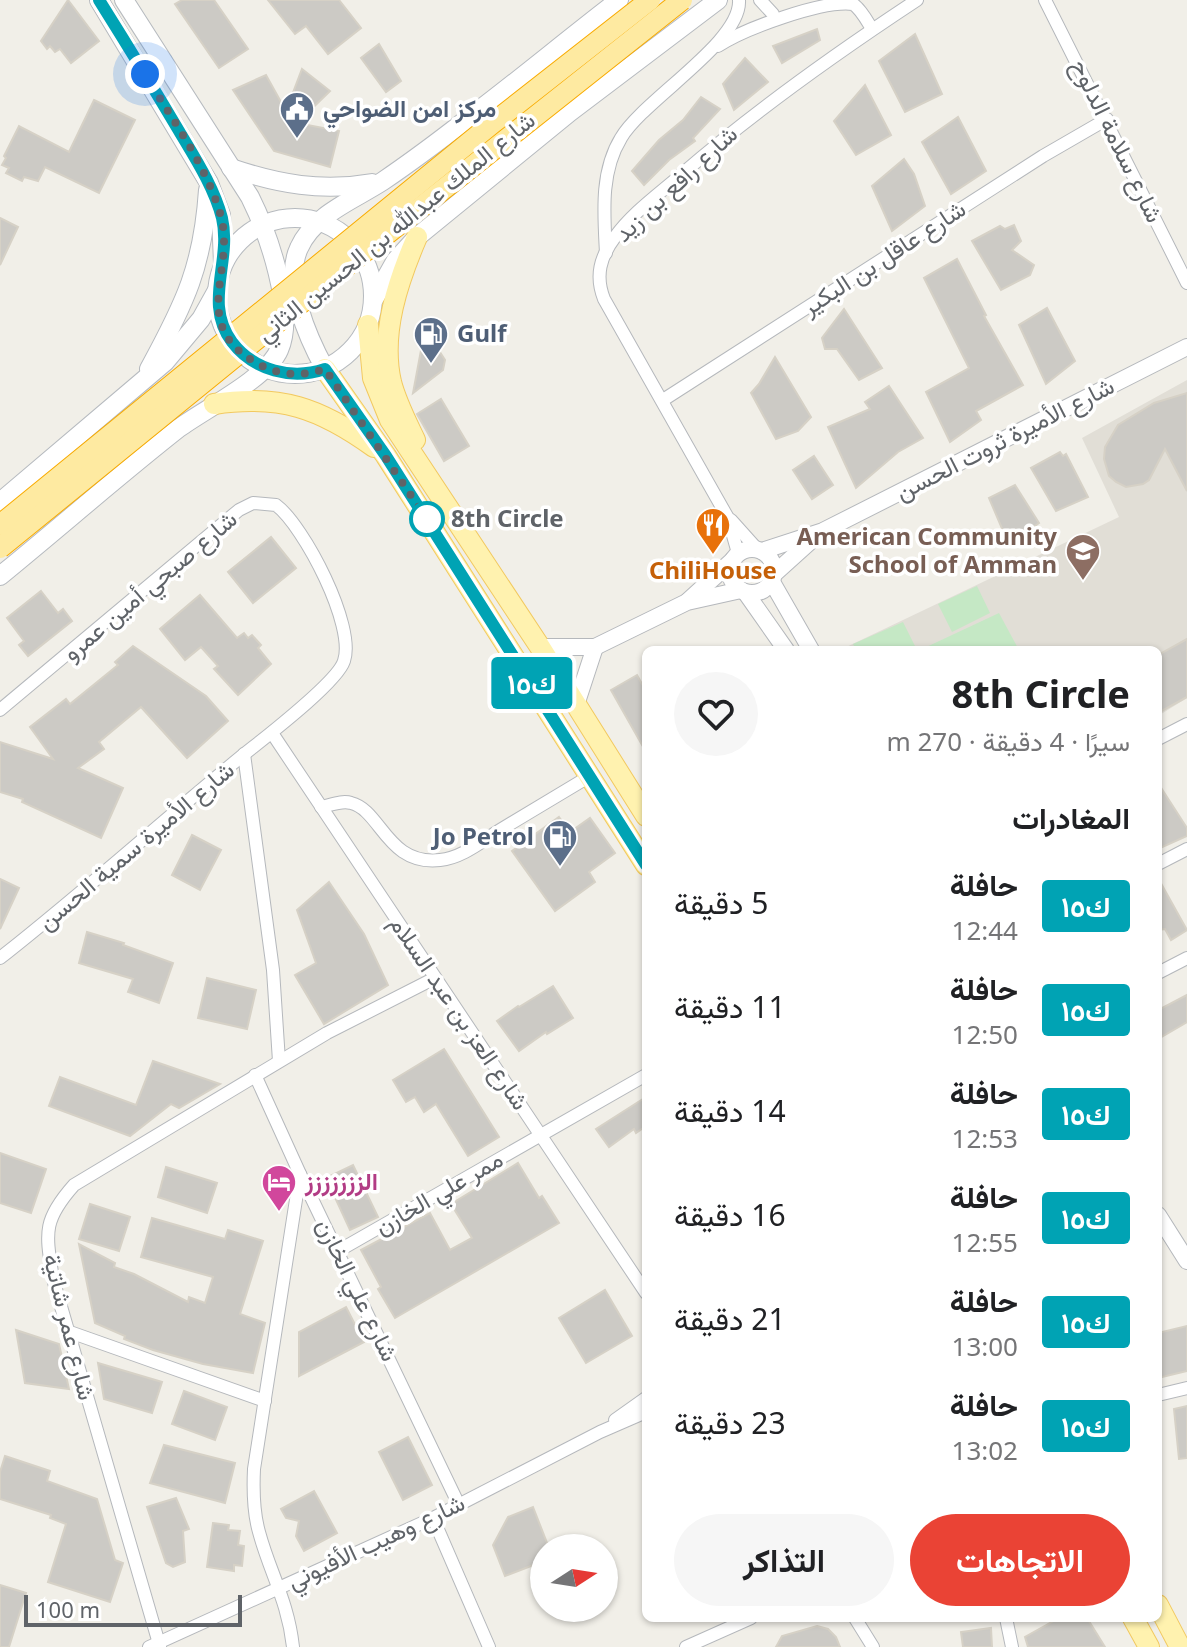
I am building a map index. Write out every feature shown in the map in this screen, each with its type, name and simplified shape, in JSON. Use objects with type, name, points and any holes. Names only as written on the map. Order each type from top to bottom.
[{"type":"highway","name":"شارع الملك عبدالله بن الحسين الثاني","points":[[0,525],[493,123],[650,0]]},
{"type":"highway","name":"شارع الملك عبدالله بن الحسين الثاني","points":[[0,548],[344,268],[682,0]]},
{"type":"main road","points":[[0,502],[165,362],[201,319],[217,289],[223,265],[224,229],[209,183],[99,0]]},
{"type":"main road","points":[[0,576],[208,408],[266,368],[280,349],[284,321],[279,286],[263,224],[124,0]]},
{"type":"main road","points":[[619,0],[469,118],[382,181],[319,221],[299,247],[293,276],[308,334],[325,369],[386,456],[642,859]]},
{"type":"main road","points":[[642,810],[540,647],[442,502],[380,400],[369,356],[368,325],[373,302],[396,260],[417,237],[570,112],[718,0]]},
{"type":"main road","points":[[231,168],[291,185],[335,187],[382,181]]},
{"type":"main road","points":[[382,181],[378,204],[382,226],[395,238],[417,237]]},
{"type":"main road","points":[[143,380],[185,302],[206,224],[209,183]]},
{"type":"main road","points":[[223,265],[243,237],[263,224],[288,218],[319,221],[348,238],[363,256],[371,278],[373,302]]},
{"type":"main road","points":[[417,237],[397,288],[389,336],[388,367],[394,393],[442,502]]},
{"type":"main road","points":[[217,289],[219,313],[227,335],[242,353],[266,368],[290,374],[325,369],[347,354],[368,325]]},
{"type":"main road","points":[[165,362],[189,366],[200,376],[207,392],[208,408]]},
{"type":"main road","points":[[208,408],[261,400],[298,406],[330,419],[386,456]]},
{"type":"main road","points":[[1162,1613],[1180,1647]]},
{"type":"main road","points":[[1135,1622],[1149,1647]]},
{"type":"street","points":[[606,253],[604,206],[609,163],[621,137],[642,112],[708,53],[734,21],[740,7],[739,0]]},
{"type":"street","points":[[760,0],[773,14]]},
{"type":"street","points":[[708,53],[773,14],[828,1],[842,0],[854,5],[872,29]]},
{"type":"street","name":"شارع رافع بن زيد","points":[[760,550],[728,518],[604,299],[598,279],[615,237],[710,150],[773,99],[917,0]]},
{"type":"street","name":"شارع سلامة الدلوح","points":[[1045,0],[1187,283]]},
{"type":"street","name":"شارع عاقل بن البكير","points":[[663,400],[1043,156],[1107,119]]},
{"type":"street","name":"شارع الأميرة ثروت الحسن","points":[[760,550],[823,531],[1187,347]]},
{"type":"street","name":"شارع صبحي أمين عمرو","points":[[0,710],[239,510],[253,503],[266,502],[281,509],[308,546],[343,623],[346,642],[344,663],[339,672],[272,733]]},
{"type":"street","name":"شارع رافع بن زيد","points":[[728,518],[736,556]]},
{"type":"street","name":"شارع الأميرة ثروت الحسن","points":[[773,578],[823,531]]},
{"type":"street","points":[[687,602],[736,556],[760,550],[772,560],[773,578],[809,646]]},
{"type":"street","points":[[736,556],[731,576],[783,646]]},
{"type":"street","points":[[540,647],[595,647],[687,602],[744,591],[761,592],[773,578]]},
{"type":"street","points":[[576,705],[595,647]]},
{"type":"street","points":[[1162,737],[1187,724]]},
{"type":"street","name":"شارع الأميرة سمية الحسن","points":[[0,958],[272,733]]},
{"type":"street","name":"شارع العز بن عبد السلام","points":[[272,733],[642,1287]]},
{"type":"street","points":[[244,754],[273,970],[279,1061]]},
{"type":"street","points":[[321,807],[354,803],[400,849],[418,858],[437,861],[457,856],[590,776]]},
{"type":"street","points":[[1162,862],[1187,849]]},
{"type":"street","points":[[1162,971],[1187,958]]},
{"type":"street","name":"شارع عمر شاتية","points":[[156,1646],[53,1279],[48,1226],[54,1207],[74,1185],[255,1075],[435,978]]},
{"type":"street","name":"شارع علي الخازن","points":[[255,1075],[459,1505]]},
{"type":"street","name":"ممر علي الخازن","points":[[338,1251],[642,1077]]},
{"type":"street","points":[[293,1647],[291,1625],[280,1586],[259,1533],[253,1492],[300,1174]]},
{"type":"street","points":[[1162,1221],[1187,1261]]},
{"type":"street","points":[[67,1331],[265,1401]]},
{"type":"street","points":[[1162,1394],[1187,1388]]},
{"type":"street","name":"شارع وهيب الأفيوني","points":[[600,1432],[642,1401]]},
{"type":"street","name":"شارع وهيب الأفيوني","points":[[156,1646],[280,1586],[433,1518],[600,1432],[642,1414]]},
{"type":"street","points":[[433,1518],[489,1647]]},
{"type":"street","points":[[686,1647],[742,1622]]},
{"type":"street","points":[[857,1622],[873,1647]]},
{"type":"street","points":[[1007,1622],[1012,1647]]},
{"type":"shaded area","name":"American Community School of Amman","points":[[1187,380],[1187,698],[1162,714],[1162,646],[848,646],[1119,517],[1082,438]]},
{"type":"green space","points":[[977,586],[990,613],[952,632],[938,604]]},
{"type":"green space","points":[[999,613],[1017,646],[929,646]]},
{"type":"green space","points":[[903,622],[915,646],[854,646]]},
{"type":"building","points":[[68,0],[99,41],[71,63],[60,49],[55,52],[50,46],[47,49],[41,41]]},
{"type":"building","points":[[182,0],[214,0],[248,49],[219,68],[175,4]]},
{"type":"building","points":[[268,0],[339,0],[361,28],[328,54],[306,26],[295,34]]},
{"type":"building","points":[[817,29],[820,40],[782,63],[773,46]]},
{"type":"building","points":[[915,34],[942,94],[905,112],[879,61]]},
{"type":"building","points":[[379,44],[401,81],[386,92],[361,58]]},
{"type":"building","points":[[745,58],[768,82],[734,110],[723,84]]},
{"type":"building","points":[[302,69],[330,91],[297,123],[339,131],[330,167],[274,151],[233,90],[266,75],[286,111]]},
{"type":"building","points":[[865,85],[891,135],[856,155],[834,121]]},
{"type":"building","points":[[701,97],[720,109],[693,138],[695,141],[669,160],[644,185],[632,171],[659,140],[683,120]]},
{"type":"building","points":[[94,100],[135,120],[99,193],[45,167],[38,181],[24,177],[22,181],[6,173],[9,168],[2,165],[4,156],[19,126],[69,152]]},
{"type":"building","points":[[958,117],[986,171],[951,194],[922,142]]},
{"type":"building","points":[[904,159],[914,174],[925,206],[892,231],[872,186]]},
{"type":"building","points":[[0,218],[18,227],[0,265]]},
{"type":"building","points":[[1014,225],[1021,241],[1012,250],[1034,265],[1030,275],[1001,290],[972,241],[1000,226],[1005,229]]},
{"type":"building","points":[[957,259],[984,316],[1023,385],[976,411],[981,420],[950,442],[926,392],[969,368],[924,278]]},
{"type":"building","points":[[1047,308],[1075,361],[1046,384],[1019,325]]},
{"type":"building","points":[[844,309],[882,368],[859,380],[837,349],[825,349],[822,338]]},
{"type":"building","name":"Gulf","points":[[425,329],[445,360],[443,370],[413,393]]},
{"type":"building","points":[[775,357],[811,417],[798,431],[776,439],[751,393]]},
{"type":"building","points":[[889,386],[923,438],[898,452],[856,488],[828,427],[870,409],[865,402]]},
{"type":"building","points":[[1187,393],[1187,491],[1165,449],[1149,480],[1143,484],[1126,487],[1109,476],[1104,459],[1105,447],[1118,425],[1154,403]]},
{"type":"building","points":[[441,399],[469,446],[444,461],[417,414]]},
{"type":"building","points":[[1060,452],[1063,456],[1066,454],[1088,497],[1056,511],[1031,468]]},
{"type":"building","points":[[814,456],[833,485],[812,499],[793,470]]},
{"type":"building","points":[[1015,485],[1039,523],[1009,545],[989,498]]},
{"type":"building","points":[[271,537],[296,568],[253,603],[228,572]]},
{"type":"building","points":[[41,591],[58,613],[63,609],[72,621],[28,656],[19,645],[24,641],[7,618]]},
{"type":"building","points":[[200,595],[237,638],[244,633],[248,638],[252,635],[271,664],[238,695],[214,669],[218,666],[201,647],[185,660],[160,629]]},
{"type":"building","points":[[1187,639],[1187,697],[1162,711],[1162,653]]},
{"type":"building","points":[[133,646],[206,696],[228,721],[187,758],[141,707],[99,742],[104,749],[78,768],[123,788],[101,838],[22,802],[23,799],[0,792],[0,742],[53,759],[30,727],[66,699],[70,704],[118,665],[115,662]]},
{"type":"building","points":[[637,675],[642,684],[642,745],[611,690]]},
{"type":"building","points":[[1162,789],[1187,828],[1187,836],[1162,847]]},
{"type":"building","name":"Jo Petrol","points":[[559,817],[570,832],[590,818],[615,853],[589,872],[595,882],[555,911],[512,851]]},
{"type":"building","points":[[192,835],[221,850],[200,890],[172,875]]},
{"type":"building","points":[[0,879],[19,888],[0,929]]},
{"type":"building","points":[[329,882],[364,934],[388,985],[324,1024],[295,975],[316,963],[297,910]]},
{"type":"building","points":[[1162,885],[1187,930],[1171,940],[1165,929],[1162,929]]},
{"type":"building","points":[[87,932],[173,963],[159,1003],[128,992],[133,979],[79,963]]},
{"type":"building","points":[[207,978],[256,990],[247,1029],[198,1018]]},
{"type":"building","points":[[553,986],[573,1018],[519,1051],[497,1021]]},
{"type":"building","points":[[1187,995],[1187,1022],[1162,1037],[1162,1008]]},
{"type":"building","points":[[444,1049],[499,1137],[468,1156],[436,1104],[424,1112],[415,1097],[406,1102],[393,1080]]},
{"type":"building","points":[[153,1061],[220,1084],[179,1108],[171,1104],[130,1136],[49,1106],[60,1077],[136,1105]]},
{"type":"building","points":[[642,1100],[642,1129],[636,1133],[634,1129],[609,1147],[596,1129]]},
{"type":"building","points":[[0,1153],[46,1169],[31,1213],[0,1203]]},
{"type":"building","points":[[518,1163],[539,1198],[542,1196],[559,1223],[395,1318],[361,1250],[430,1213],[450,1250],[472,1238],[451,1204]]},
{"type":"building","points":[[353,1165],[378,1217],[350,1230],[326,1178]]},
{"type":"building","points":[[166,1167],[217,1183],[207,1213],[158,1197]]},
{"type":"building","points":[[90,1204],[130,1217],[119,1251],[79,1239]]},
{"type":"building","points":[[152,1218],[225,1239],[228,1230],[263,1241],[240,1314],[265,1323],[253,1373],[203,1364],[153,1350],[95,1323],[79,1244],[115,1263],[114,1267],[188,1302],[189,1297],[205,1303],[213,1277],[141,1257]]},
{"type":"building","points":[[605,1290],[632,1336],[586,1363],[559,1318]]},
{"type":"building","points":[[346,1307],[364,1342],[299,1376],[299,1332]]},
{"type":"building","points":[[1187,1326],[1187,1371],[1162,1377],[1162,1332]]},
{"type":"building","points":[[16,1330],[59,1344],[69,1389],[25,1383]]},
{"type":"building","points":[[98,1363],[162,1382],[152,1413],[104,1399]]},
{"type":"building","points":[[184,1391],[227,1407],[215,1440],[172,1424]]},
{"type":"building","points":[[1187,1406],[1187,1458],[1179,1459],[1174,1409]]},
{"type":"building","points":[[408,1437],[432,1485],[403,1500],[379,1452]]},
{"type":"building","points":[[164,1445],[235,1463],[225,1503],[150,1483]]},
{"type":"building","points":[[5,1456],[50,1471],[47,1481],[97,1499],[115,1560],[123,1563],[110,1602],[48,1582],[66,1524],[50,1518],[51,1515],[0,1499],[0,1472]]},
{"type":"building","points":[[314,1491],[337,1533],[304,1551],[296,1536],[299,1521],[286,1518],[281,1509]]},
{"type":"building","points":[[176,1498],[189,1529],[183,1531],[185,1562],[173,1567],[166,1563],[147,1507]]},
{"type":"building","points":[[533,1507],[544,1534],[530,1534],[530,1566],[505,1576],[493,1545],[508,1517]]},
{"type":"building","points":[[213,1523],[229,1525],[228,1530],[240,1531],[238,1545],[244,1546],[242,1566],[234,1565],[234,1571],[207,1567]]},
{"type":"building","points":[[0,1585],[26,1593],[9,1647],[0,1647]]},
{"type":"building","points":[[1052,1622],[1089,1622],[1105,1647],[1028,1647],[1025,1637]]},
{"type":"building","points":[[817,1626],[828,1629],[840,1647],[776,1647],[782,1636]]},
{"type":"building","points":[[991,1628],[992,1647],[963,1647],[961,1632]]},
{"type":"bus line","name":"ك١٥","points":[[99,0],[209,183],[224,229],[224,257],[217,301],[227,335],[251,360],[275,372],[304,374],[325,369],[386,456],[642,859]]},
{"type":"place","name":"مركز امن الضواحي","points":[[297,140]]},
{"type":"place","name":"Gulf","points":[[431,365]]},
{"type":"place","name":"8th Circle","points":[[427,519]]},
{"type":"place","name":"ChiliHouse","points":[[713,556]]},
{"type":"place","name":"American Community School of Amman","points":[[1083,582]]},
{"type":"place","name":"Jo Petrol","points":[[560,868]]},
{"type":"place","name":"الززززززز","points":[[279,1213]]},
{"type":"route","points":[[145,74],[209,183],[221,215],[224,257],[217,301],[227,335],[251,360],[275,372],[304,374],[325,369],[427,519]]}]
